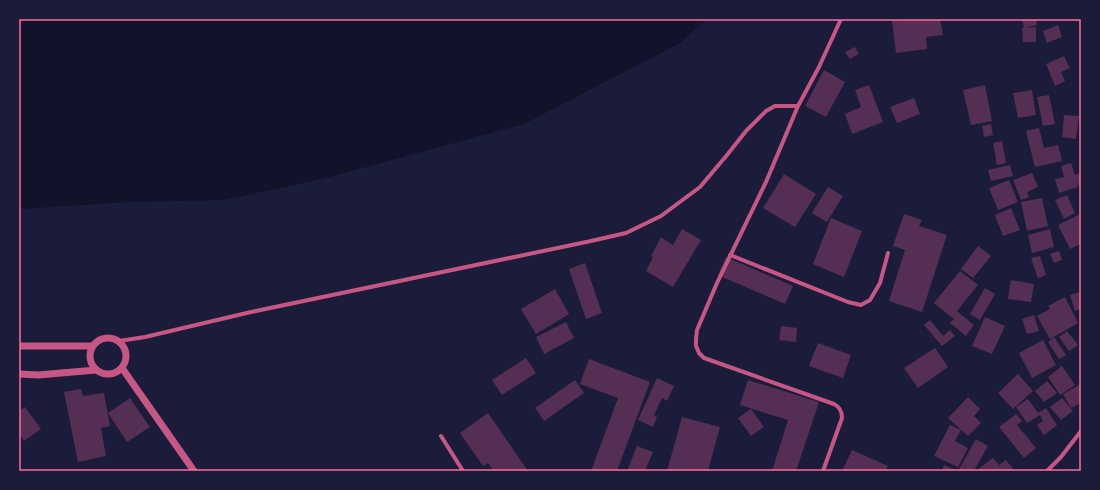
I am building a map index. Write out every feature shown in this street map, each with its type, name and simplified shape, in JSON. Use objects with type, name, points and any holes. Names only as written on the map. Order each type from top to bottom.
[{"type":"street","points":[[823,471],[842,418],[842,412],[839,408],[834,404],[704,358],[696,346],[696,339],[697,330],[717,283],[766,182],[798,106],[819,67],[841,19]]},
{"type":"street","points":[[119,341],[145,337],[251,312],[626,233],[661,216],[700,187],[746,131],[766,111],[775,106],[798,106]]},
{"type":"street","points":[[730,256],[848,302],[861,305],[870,300],[880,283],[888,253]]},
{"type":"street","points":[[105,338],[113,338],[119,341],[127,354],[126,362],[116,373],[109,375],[102,374],[96,370],[91,363],[90,354],[93,346],[98,341],[105,338]]},
{"type":"street","points":[[19,346],[93,346]]},
{"type":"street","points":[[122,368],[194,471]]},
{"type":"street","points":[[19,374],[38,375],[96,370]]},
{"type":"street","points":[[1047,471],[1061,457],[1081,431]]},
{"type":"street","points":[[441,436],[463,471]]},
{"type":"shaded area","points":[[19,19],[707,19],[680,43],[524,124],[322,179],[224,200],[129,202],[19,209]]},
{"type":"building","points":[[906,19],[940,19],[943,35],[926,37],[927,49],[896,53],[892,21]]},
{"type":"building","points":[[1022,19],[1036,19],[1037,25],[1024,28]]},
{"type":"building","points":[[1058,25],[1062,37],[1047,43],[1043,31]]},
{"type":"building","points":[[1036,27],[1036,42],[1023,42],[1022,28]]},
{"type":"building","points":[[855,47],[859,54],[850,59],[845,52]]},
{"type":"building","points":[[1064,56],[1070,68],[1061,72],[1065,81],[1055,86],[1046,64]]},
{"type":"building","points":[[824,70],[845,82],[826,117],[805,106]]},
{"type":"building","points":[[869,85],[883,122],[852,134],[845,114],[861,107],[855,90]]},
{"type":"building","points":[[985,85],[992,121],[971,125],[963,90]]},
{"type":"building","points":[[1032,90],[1036,115],[1018,118],[1013,93]]},
{"type":"building","points":[[1049,95],[1055,124],[1043,126],[1037,97]]},
{"type":"building","points":[[914,98],[920,114],[897,123],[890,107]]},
{"type":"building","points":[[1064,115],[1079,116],[1076,139],[1062,137]]},
{"type":"building","points":[[991,124],[993,135],[984,137],[982,126]]},
{"type":"building","points":[[1039,128],[1044,148],[1058,145],[1062,161],[1035,167],[1026,131]]},
{"type":"building","points":[[1002,141],[1006,163],[997,165],[993,143]]},
{"type":"building","points":[[1071,163],[1075,175],[1081,172],[1081,191],[1076,180],[1078,187],[1059,193],[1055,179],[1064,177],[1061,166]]},
{"type":"building","points":[[1010,165],[1013,176],[991,181],[988,170]]},
{"type":"building","points":[[1032,173],[1038,187],[1027,192],[1029,197],[1021,200],[1013,180]]},
{"type":"building","points":[[784,174],[816,194],[795,227],[763,208]]},
{"type":"building","points":[[1009,180],[1018,202],[998,210],[989,188]]},
{"type":"building","points":[[828,187],[843,196],[827,222],[812,213]]},
{"type":"building","points":[[1067,195],[1075,213],[1064,219],[1055,200]]},
{"type":"building","points":[[1042,198],[1048,226],[1027,231],[1021,202]]},
{"type":"building","points":[[1011,208],[1020,230],[1003,236],[995,215]]},
{"type":"building","points":[[904,214],[922,220],[919,226],[947,235],[922,312],[889,301],[905,250],[893,246]]},
{"type":"building","points":[[1080,214],[1081,244],[1070,249],[1058,225]]},
{"type":"building","points":[[831,218],[862,231],[844,277],[813,264]]},
{"type":"building","points":[[682,229],[701,240],[673,287],[646,271],[653,257],[651,256],[661,237],[673,245]]},
{"type":"building","points":[[1050,229],[1054,247],[1032,253],[1028,235]]},
{"type":"building","points":[[978,246],[991,256],[973,278],[961,269]]},
{"type":"building","points":[[1059,251],[1062,260],[1054,263],[1050,254]]},
{"type":"building","points":[[1040,256],[1046,275],[1038,278],[1031,258]]},
{"type":"building","points":[[726,257],[793,286],[785,304],[718,275]]},
{"type":"building","points":[[585,263],[602,313],[586,319],[569,269]]},
{"type":"building","points":[[960,271],[978,285],[957,311],[974,325],[966,336],[950,323],[954,319],[934,303]]},
{"type":"building","points":[[1011,280],[1034,284],[1031,302],[1008,299]]},
{"type":"building","points":[[985,288],[995,294],[980,320],[970,314]]},
{"type":"building","points":[[555,289],[569,314],[536,334],[521,309]]},
{"type":"building","points":[[1081,292],[1081,309],[1075,311],[1070,295]]},
{"type":"building","points":[[1065,297],[1078,323],[1050,339],[1037,316],[1050,309],[1048,306]]},
{"type":"building","points":[[1034,315],[1039,331],[1027,334],[1022,319]]},
{"type":"building","points":[[985,317],[1005,326],[992,354],[972,346]]},
{"type":"building","points":[[930,320],[943,336],[950,330],[955,336],[942,346],[924,325]]},
{"type":"building","points":[[566,322],[574,338],[544,354],[536,337]]},
{"type":"building","points":[[781,326],[797,328],[796,342],[779,340]]},
{"type":"building","points":[[1067,331],[1078,345],[1069,351],[1059,337]]},
{"type":"building","points":[[1054,337],[1066,355],[1059,359],[1048,342]]},
{"type":"building","points":[[1043,340],[1056,365],[1032,378],[1019,353]]},
{"type":"building","points":[[818,343],[851,355],[843,378],[809,366]]},
{"type":"building","points":[[935,348],[948,367],[918,388],[904,368]]},
{"type":"building","points":[[526,358],[536,373],[502,395],[492,380]]},
{"type":"building","points":[[589,359],[650,382],[617,471],[591,471],[618,398],[580,384]]},
{"type":"building","points":[[1062,366],[1075,385],[1060,395],[1048,377]]},
{"type":"building","points":[[1018,374],[1033,391],[1013,409],[998,393]]},
{"type":"building","points":[[657,378],[674,386],[667,401],[662,398],[654,415],[657,417],[653,427],[638,420]]},
{"type":"building","points":[[575,380],[584,393],[544,421],[535,408]]},
{"type":"building","points":[[748,380],[819,402],[796,471],[772,471],[788,420],[740,405]]},
{"type":"building","points":[[1047,381],[1057,393],[1044,402],[1035,391]]},
{"type":"building","points":[[1081,384],[1081,403],[1071,408],[1063,394]]},
{"type":"building","points":[[81,389],[83,396],[104,393],[110,426],[101,428],[106,456],[78,462],[64,392]]},
{"type":"building","points":[[968,397],[980,409],[974,416],[981,423],[968,436],[948,418]]},
{"type":"building","points":[[130,398],[150,427],[127,442],[108,413]]},
{"type":"building","points":[[1062,398],[1073,411],[1061,420],[1050,407]]},
{"type":"building","points":[[1028,399],[1038,413],[1046,408],[1057,425],[1044,435],[1037,425],[1043,421],[1040,415],[1027,423],[1016,407]]},
{"type":"building","points":[[25,407],[41,429],[24,441],[19,434],[19,411]]},
{"type":"building","points":[[751,409],[764,427],[751,436],[738,418]]},
{"type":"building","points":[[488,413],[528,471],[494,471],[488,463],[483,466],[460,433]]},
{"type":"building","points":[[1016,414],[1022,421],[1017,425],[1036,448],[1024,458],[999,427]]},
{"type":"building","points":[[682,417],[720,427],[708,471],[667,471]]},
{"type":"building","points":[[950,425],[961,430],[955,441],[968,448],[958,467],[934,456]]},
{"type":"building","points":[[976,439],[988,446],[974,471],[958,471]]},
{"type":"building","points":[[637,446],[653,452],[645,471],[627,471]]},
{"type":"building","points":[[852,450],[888,466],[885,471],[842,471]]},
{"type":"building","points":[[993,458],[999,465],[1006,460],[1013,469],[1010,471],[976,471]]},
{"type":"building","points":[[944,465],[958,471],[942,471]]}]
